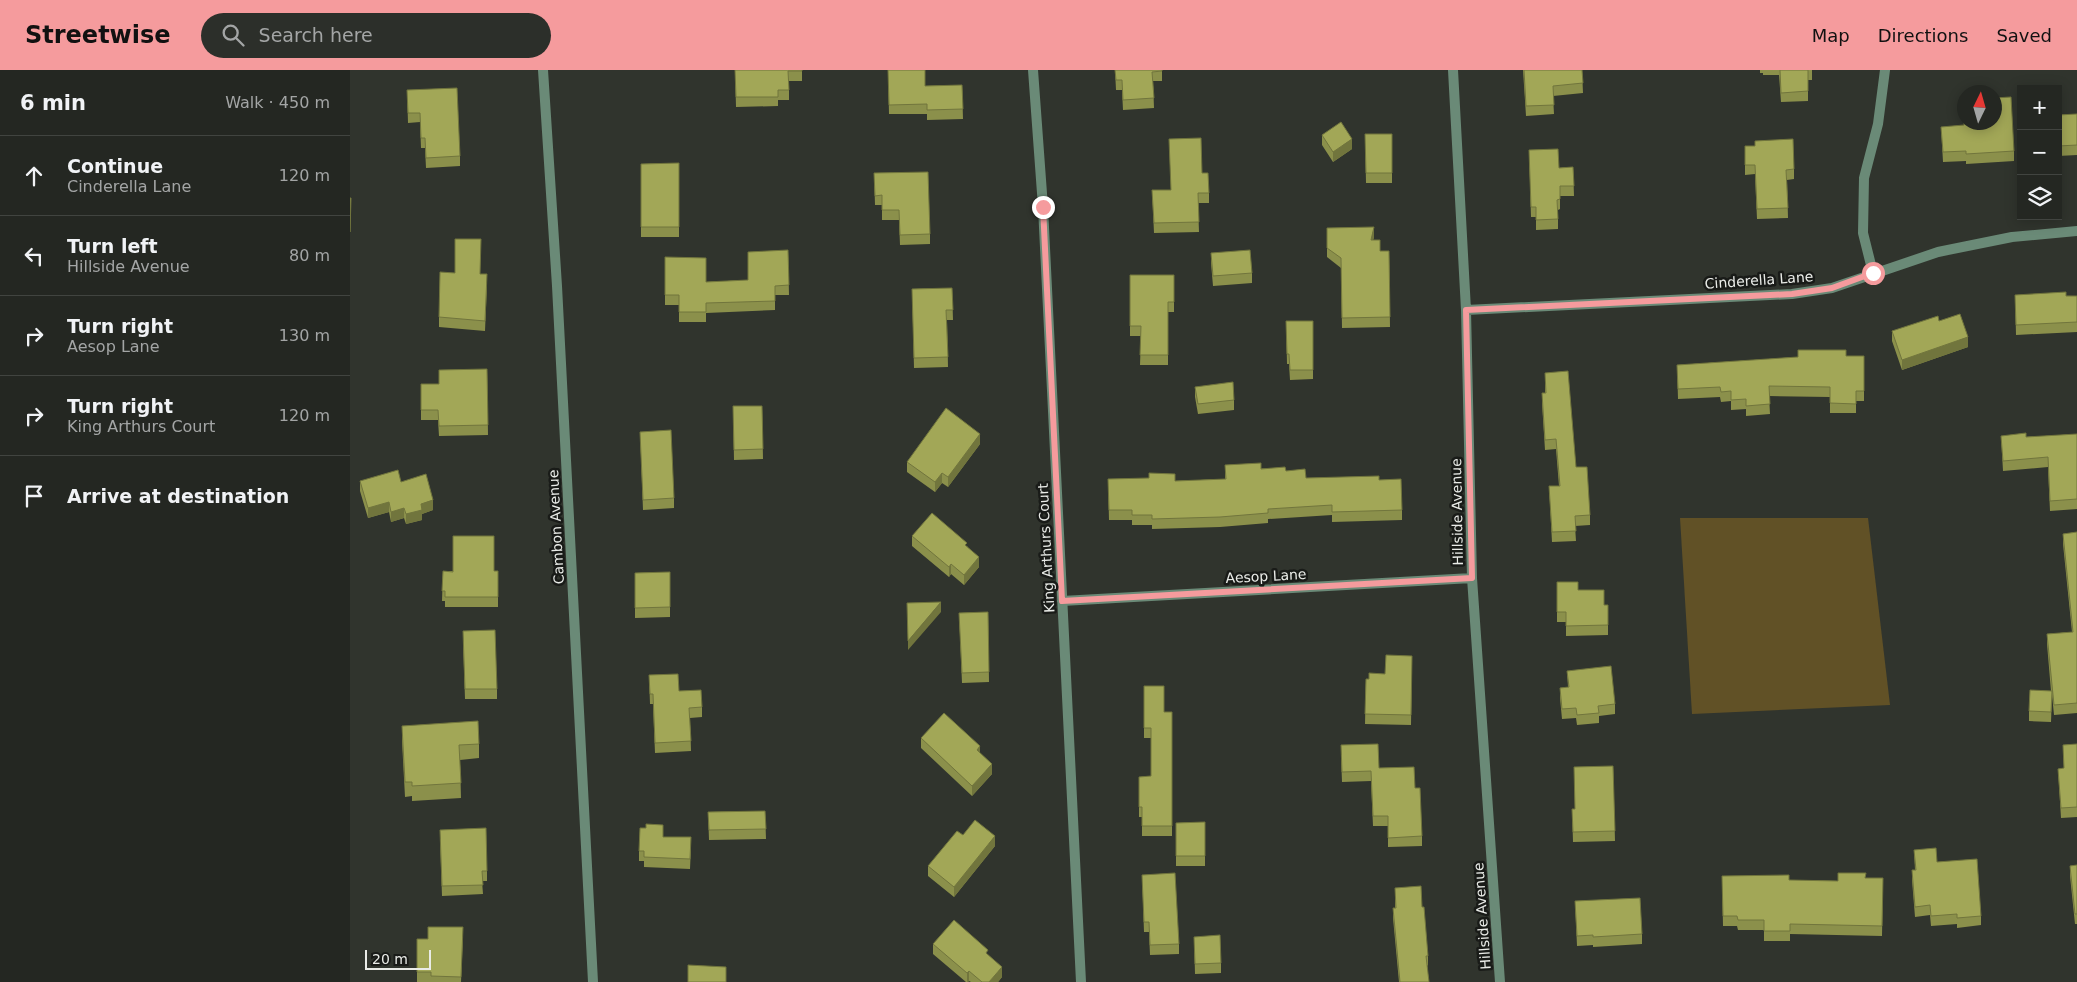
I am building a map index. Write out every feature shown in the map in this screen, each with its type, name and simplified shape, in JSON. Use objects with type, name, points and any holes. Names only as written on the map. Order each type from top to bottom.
[{"type":"street","name":"Cambon Avenue","points":[[543,70],[557,286],[593,982]]},
{"type":"street","name":"King Arthurs Court","points":[[1033,70],[1043,207],[1081,982]]},
{"type":"street","name":"Hillside Avenue","points":[[1453,70],[1466,310],[1472,578],[1500,982]]},
{"type":"street","points":[[1873,273],[1863,233],[1864,178],[1878,124],[1885,70]]},
{"type":"street","name":"Cinderella Lane","points":[[1466,310],[1792,294],[1832,288],[1938,252],[2012,237],[2077,231]]},
{"type":"street","name":"Aesop Lane","points":[[1062,601],[1472,578]]},
{"type":"shaded area","points":[[1680,518],[1868,518],[1890,705],[1692,714]]},
{"type":"building","points":[[735,70],[802,71],[788,71],[789,90],[778,90],[778,97],[736,97]]},
{"type":"building","points":[[888,70],[925,70],[925,86],[962,85],[963,109],[927,110],[927,104],[889,105]]},
{"type":"building","points":[[1115,70],[1162,70],[1152,72],[1154,98],[1123,100],[1122,80],[1116,80]]},
{"type":"building","points":[[1524,70],[1582,70],[1583,83],[1553,86],[1554,105],[1526,106]]},
{"type":"building","points":[[1780,70],[1808,70],[1808,91],[1781,93]]},
{"type":"building","points":[[457,88],[460,156],[426,158],[425,138],[421,138],[420,113],[408,113],[407,90]]},
{"type":"building","points":[[2011,97],[2014,151],[1966,154],[1966,151],[1943,152],[1941,127],[1957,126],[1957,130],[2002,130],[2002,98]]},
{"type":"building","points":[[2077,114],[2077,145],[2062,146],[2062,115]]},
{"type":"building","points":[[1341,122],[1352,139],[1333,152],[1322,135]]},
{"type":"building","points":[[1365,134],[1392,134],[1392,173],[1366,173]]},
{"type":"building","points":[[1201,138],[1202,173],[1208,173],[1209,193],[1198,193],[1199,222],[1154,223],[1152,190],[1171,190],[1169,139]]},
{"type":"building","points":[[1793,139],[1794,169],[1786,170],[1788,208],[1757,209],[1755,165],[1745,165],[1745,146],[1755,146],[1755,141]]},
{"type":"building","points":[[1558,149],[1559,168],[1573,167],[1574,186],[1560,186],[1560,199],[1557,200],[1558,219],[1536,220],[1536,207],[1531,207],[1529,150]]},
{"type":"building","points":[[679,163],[679,227],[641,227],[641,164]]},
{"type":"building","points":[[928,172],[930,234],[900,235],[899,210],[882,210],[882,195],[875,196],[874,173]]},
{"type":"building","points":[[350,198],[351,198],[350,232]]},
{"type":"building","points":[[1374,227],[1371,240],[1380,240],[1380,251],[1389,251],[1390,317],[1342,318],[1341,258],[1327,248],[1327,228]]},
{"type":"building","points":[[455,239],[481,239],[480,274],[487,274],[485,321],[439,317],[440,272],[455,273]]},
{"type":"building","points":[[788,250],[789,285],[775,286],[775,301],[706,303],[706,312],[679,312],[679,295],[665,295],[665,257],[706,258],[706,282],[748,280],[748,252]]},
{"type":"building","points":[[1250,250],[1252,273],[1213,276],[1211,253]]},
{"type":"building","points":[[1130,275],[1174,275],[1174,302],[1168,302],[1168,355],[1140,355],[1141,326],[1130,326]]},
{"type":"building","points":[[952,288],[953,310],[946,310],[948,357],[914,358],[912,289]]},
{"type":"building","points":[[2066,292],[2066,296],[2077,296],[2077,322],[2016,325],[2015,295]]},
{"type":"building","points":[[1960,314],[1968,337],[1902,360],[1892,331],[1938,316],[1939,321]]},
{"type":"building","points":[[1286,321],[1313,321],[1313,370],[1290,370],[1289,354],[1287,354]]},
{"type":"building","points":[[1798,350],[1846,350],[1846,356],[1864,356],[1864,391],[1856,391],[1856,404],[1830,403],[1830,387],[1769,386],[1770,404],[1746,406],[1746,399],[1731,400],[1731,391],[1721,392],[1720,387],[1678,389],[1677,365],[1798,357]]},
{"type":"building","points":[[487,369],[488,425],[439,426],[438,410],[421,410],[421,384],[439,384],[439,370]]},
{"type":"building","points":[[1568,371],[1576,467],[1587,467],[1590,515],[1575,516],[1576,531],[1552,532],[1549,486],[1560,486],[1556,439],[1545,440],[1542,393],[1546,393],[1545,373]]},
{"type":"building","points":[[1233,382],[1234,400],[1198,404],[1195,387]]},
{"type":"building","points":[[733,406],[762,406],[763,449],[734,450]]},
{"type":"building","points":[[946,408],[980,434],[948,477],[942,473],[935,482],[907,462]]},
{"type":"building","points":[[671,430],[674,498],[643,500],[640,432]]},
{"type":"building","points":[[2026,433],[2026,437],[2077,434],[2077,499],[2050,501],[2048,457],[2003,461],[2001,436]]},
{"type":"building","points":[[1261,463],[1261,469],[1285,467],[1286,471],[1305,469],[1306,478],[1379,476],[1379,480],[1401,479],[1402,510],[1332,512],[1332,505],[1268,509],[1268,513],[1220,517],[1152,519],[1152,515],[1132,515],[1132,510],[1109,510],[1108,479],[1149,478],[1149,473],[1175,474],[1175,481],[1226,479],[1225,465]]},
{"type":"building","points":[[398,470],[401,482],[426,474],[433,500],[421,504],[422,510],[406,514],[404,508],[391,512],[389,502],[368,508],[360,481]]},
{"type":"building","points":[[932,513],[967,543],[965,545],[979,557],[964,575],[951,564],[949,567],[912,536]]},
{"type":"building","points":[[2077,532],[2077,703],[2054,705],[2047,634],[2073,632],[2063,534]]},
{"type":"building","points":[[453,536],[494,536],[494,571],[498,571],[498,597],[445,597],[445,591],[442,591],[443,571],[453,572]]},
{"type":"building","points":[[670,572],[670,607],[635,608],[635,573]]},
{"type":"building","points":[[1557,582],[1578,582],[1578,590],[1604,590],[1604,605],[1608,605],[1608,625],[1566,626],[1566,612],[1557,612]]},
{"type":"building","points":[[941,602],[908,641],[907,603]]},
{"type":"building","points":[[988,612],[989,672],[962,673],[959,613]]},
{"type":"building","points":[[495,630],[497,689],[465,689],[463,631]]},
{"type":"building","points":[[1386,655],[1412,656],[1411,715],[1365,714],[1366,679],[1369,679],[1369,673],[1385,674]]},
{"type":"building","points":[[1611,666],[1615,704],[1598,706],[1599,713],[1577,715],[1576,708],[1562,709],[1560,688],[1569,687],[1567,671]]},
{"type":"building","points":[[678,674],[679,691],[701,690],[702,707],[689,708],[691,741],[655,743],[653,694],[650,694],[649,675]]},
{"type":"building","points":[[1144,686],[1164,686],[1164,712],[1172,712],[1172,826],[1142,826],[1142,807],[1139,807],[1139,777],[1151,776],[1151,728],[1144,728]]},
{"type":"building","points":[[2030,690],[2052,691],[2051,712],[2029,711]]},
{"type":"building","points":[[944,713],[980,746],[977,750],[992,764],[972,786],[921,738]]},
{"type":"building","points":[[478,721],[479,744],[459,745],[461,783],[412,786],[412,782],[405,782],[402,726]]},
{"type":"building","points":[[1378,744],[1379,768],[1414,767],[1415,788],[1420,788],[1422,836],[1388,838],[1388,816],[1373,816],[1371,771],[1342,772],[1341,745]]},
{"type":"building","points":[[2077,744],[2077,807],[2061,808],[2058,769],[2064,768],[2063,745]]},
{"type":"building","points":[[1613,766],[1615,831],[1573,832],[1572,809],[1575,809],[1574,767]]},
{"type":"building","points":[[765,811],[766,829],[709,830],[708,812]]},
{"type":"building","points":[[975,820],[995,836],[954,887],[928,866],[957,831],[963,835]]},
{"type":"building","points":[[1205,822],[1205,856],[1176,856],[1176,823]]},
{"type":"building","points":[[646,824],[663,825],[663,837],[691,837],[690,859],[644,857],[644,851],[639,851],[640,828],[646,828]]},
{"type":"building","points":[[486,828],[487,871],[482,871],[483,885],[442,886],[440,830]]},
{"type":"building","points":[[1936,848],[1937,862],[1977,859],[1981,916],[1957,918],[1957,914],[1931,916],[1930,905],[1915,907],[1912,870],[1916,870],[1914,850]]},
{"type":"building","points":[[2077,865],[2077,914],[2075,914],[2070,866]]},
{"type":"building","points":[[1175,873],[1179,944],[1150,945],[1149,922],[1144,922],[1142,875]]},
{"type":"building","points":[[1838,873],[1866,873],[1865,878],[1883,878],[1882,926],[1790,924],[1790,931],[1764,931],[1764,920],[1738,920],[1737,916],[1723,916],[1722,876],[1789,875],[1789,880],[1838,881]]},
{"type":"building","points":[[1421,886],[1429,982],[1400,982],[1393,908],[1396,908],[1395,888]]},
{"type":"building","points":[[1640,898],[1642,934],[1577,936],[1575,901]]},
{"type":"building","points":[[954,920],[988,950],[986,953],[1002,967],[989,982],[982,982],[969,971],[967,973],[933,944]]},
{"type":"building","points":[[428,927],[463,927],[461,977],[431,976],[431,972],[417,972],[417,939],[428,939]]},
{"type":"building","points":[[1220,935],[1221,963],[1195,964],[1194,937]]},
{"type":"building","points":[[688,965],[726,967],[726,982],[688,982]]},
{"type":"route","points":[[1043,207],[1062,601],[1472,578],[1466,310],[1792,294],[1832,288],[1873,273]]}]
